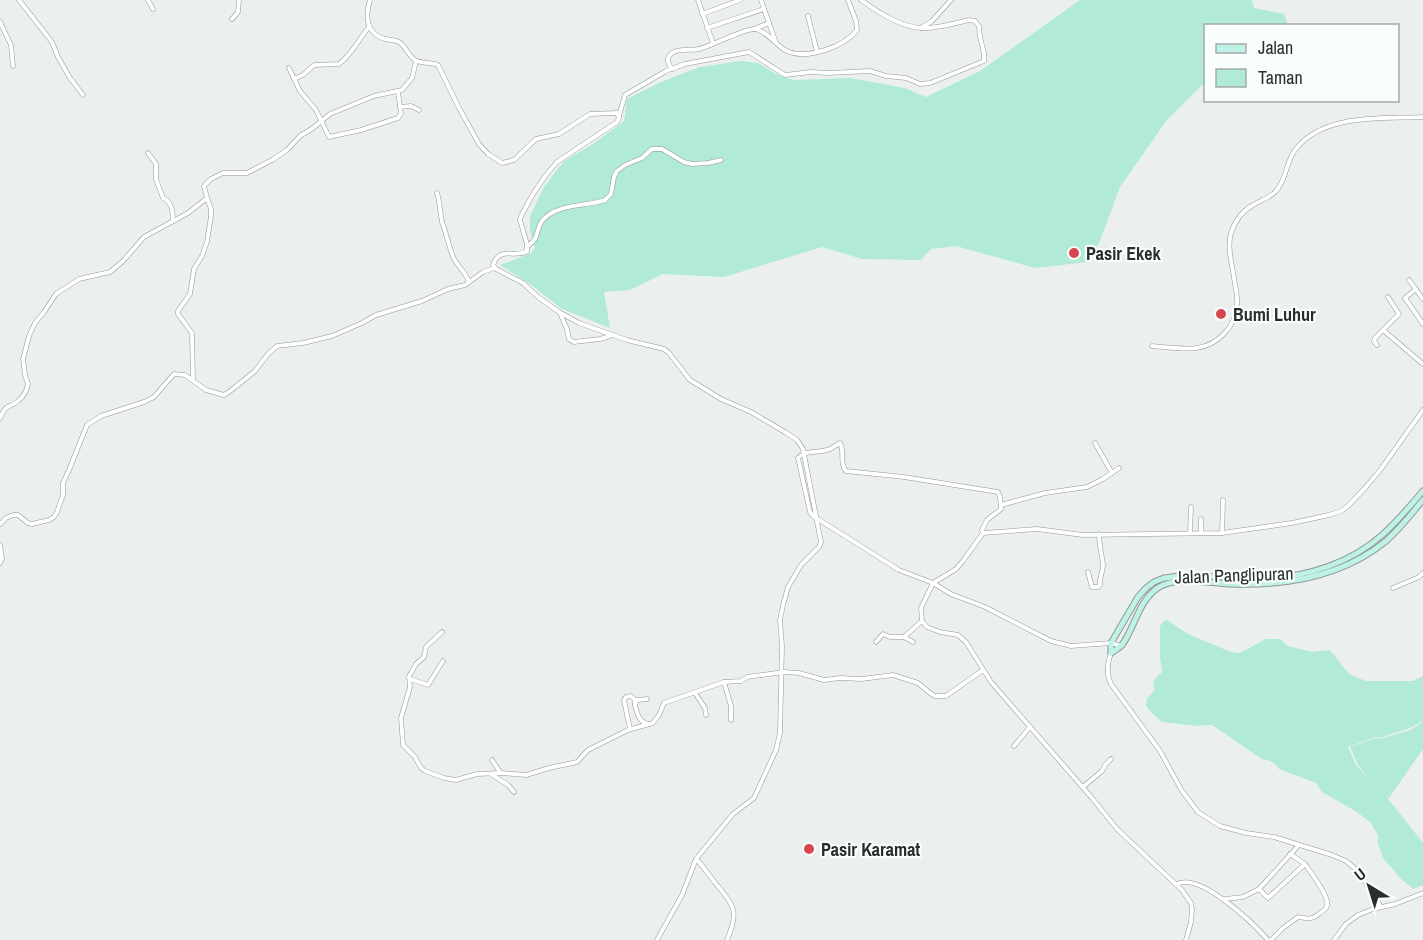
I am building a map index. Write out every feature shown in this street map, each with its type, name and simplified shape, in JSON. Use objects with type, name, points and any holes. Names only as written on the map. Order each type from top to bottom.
[{"type":"main road","name":"Jalan Panglipuran","points":[[1111,653],[1121,646],[1147,598],[1164,585],[1275,578],[1296,575],[1342,560],[1382,536],[1423,491]]},
{"type":"main road","name":"Jalan Panglipuran","points":[[1111,653],[1112,643],[1138,597],[1154,582],[1179,576],[1272,584],[1304,580],[1355,562],[1386,541],[1422,503]]},
{"type":"street","points":[[19,0],[52,42],[70,78],[83,95]]},
{"type":"street","points":[[148,0],[153,9]]},
{"type":"street","points":[[232,19],[238,12],[239,0]]},
{"type":"street","points":[[370,0],[367,20],[376,36],[399,42],[416,61],[438,65],[479,144],[501,163],[514,160],[536,139],[558,134],[590,114],[615,113],[619,116]]},
{"type":"street","points":[[698,0],[713,43]]},
{"type":"street","points":[[702,14],[740,0]]},
{"type":"street","points":[[761,0],[776,43]]},
{"type":"street","points":[[753,29],[763,32],[788,52],[817,52],[834,47],[856,30],[856,21],[848,0]]},
{"type":"street","points":[[494,267],[493,262],[500,255],[525,254],[527,251],[520,216],[557,162],[617,123],[625,95],[672,69],[696,61],[749,52],[785,75],[870,71],[926,84],[984,61],[980,26],[975,21],[921,28],[899,22],[861,0]]},
{"type":"street","points":[[921,28],[932,21],[951,0]]},
{"type":"street","points":[[707,28],[764,9]]},
{"type":"street","points":[[808,16],[817,52]]},
{"type":"street","points":[[0,22],[11,45],[13,66]]},
{"type":"street","points":[[672,69],[668,58],[676,51],[698,49],[769,24]]},
{"type":"street","points":[[294,79],[303,75],[314,65],[339,64],[354,49],[369,27]]},
{"type":"street","points":[[193,381],[192,333],[178,311],[190,294],[193,273],[207,242],[211,209],[204,186],[211,179],[228,172],[247,173],[272,160],[330,114],[374,96],[398,92],[405,88],[416,61]]},
{"type":"street","points":[[289,68],[300,91],[314,108],[329,137],[398,118],[401,114],[398,92]]},
{"type":"street","points":[[400,107],[411,106],[419,110]]},
{"type":"street","points":[[1152,346],[1197,349],[1210,345],[1231,325],[1237,305],[1229,243],[1233,229],[1247,209],[1277,190],[1289,159],[1304,141],[1322,129],[1345,122],[1423,117]]},
{"type":"street","points":[[527,246],[535,240],[540,223],[549,215],[558,210],[605,200],[611,194],[614,177],[620,168],[642,158],[652,149],[662,149],[692,164],[721,160]]},
{"type":"street","points":[[148,153],[156,164],[157,181],[163,198],[170,202],[173,221]]},
{"type":"street","points":[[437,193],[442,221],[452,254],[469,282]]},
{"type":"street","points":[[0,418],[4,409],[18,401],[25,393],[28,385],[24,375],[23,359],[29,336],[34,323],[56,294],[79,279],[110,272],[144,237],[188,213],[207,198]]},
{"type":"street","points":[[0,524],[13,515],[18,515],[32,524],[54,517],[63,495],[63,483],[87,425],[101,416],[154,397],[174,374],[185,375],[206,390],[224,395],[255,371],[277,346],[332,336],[376,315],[465,285],[494,267]]},
{"type":"street","points":[[494,267],[523,283],[538,297],[579,323],[612,335],[664,349],[690,380],[785,432],[797,440],[804,453],[821,542],[801,565],[785,596],[780,620],[782,646],[780,733],[776,750],[754,798],[733,814],[696,859],[682,895],[657,940]]},
{"type":"street","points":[[1409,280],[1423,299]]},
{"type":"street","points":[[1416,289],[1405,298],[1423,324]]},
{"type":"street","points":[[1377,345],[1374,339],[1399,314],[1388,297]]},
{"type":"street","points":[[559,312],[569,339],[574,342],[612,335]]},
{"type":"street","points":[[1383,330],[1423,364]]},
{"type":"street","points":[[983,534],[1037,529],[1083,535],[1222,533],[1292,524],[1329,515],[1341,511],[1352,502],[1381,469],[1423,410]]},
{"type":"street","points":[[804,453],[828,450],[840,443],[843,449],[843,467],[846,471],[904,477],[999,493],[1001,505],[984,525],[983,534],[956,569],[933,583],[921,608],[922,621],[927,627],[963,638],[991,682],[1127,840],[1177,884],[1187,897],[1192,909],[1186,940]]},
{"type":"street","points":[[1095,443],[1112,473]]},
{"type":"street","points":[[1001,505],[1045,493],[1087,487],[1119,468]]},
{"type":"street","points":[[1222,533],[1223,500]]},
{"type":"street","points":[[1190,533],[1191,507]]},
{"type":"street","points":[[1201,519],[1201,533]]},
{"type":"street","points":[[817,520],[899,570],[985,607],[1051,641],[1071,646],[1112,643],[1121,646]]},
{"type":"street","points":[[1088,572],[1092,587],[1098,587],[1103,569],[1099,534]]},
{"type":"street","points":[[0,545],[2,558],[0,563]]},
{"type":"street","points":[[1393,588],[1423,573]]},
{"type":"street","points":[[904,637],[922,621]]},
{"type":"street","points":[[442,632],[426,647],[423,657],[414,666],[400,720],[403,745],[415,757],[421,768],[433,775],[453,780],[477,774],[526,775],[577,762],[588,750],[630,729],[653,723],[660,715],[664,703],[724,682],[741,681],[747,677],[794,672],[824,680],[893,675],[912,680],[933,695],[943,697],[982,670]]},
{"type":"street","points":[[876,642],[883,634],[896,638],[904,637],[914,642]]},
{"type":"street","points":[[1111,653],[1107,670],[1111,684],[1160,750],[1182,791],[1198,812],[1220,826],[1274,837],[1346,861],[1359,872],[1381,907]]},
{"type":"street","points":[[409,679],[428,685],[443,661]]},
{"type":"street","points":[[724,682],[731,720]]},
{"type":"street","points":[[695,693],[705,708],[706,715]]},
{"type":"street","points":[[630,729],[624,700],[626,697],[631,696],[635,700],[641,720],[645,723],[653,723]]},
{"type":"street","points":[[635,705],[637,700],[647,699]]},
{"type":"street","points":[[1014,746],[1030,727]]},
{"type":"street","points":[[1083,787],[1102,771],[1111,759]]},
{"type":"street","points":[[492,760],[501,773]]},
{"type":"street","points":[[491,774],[508,785],[514,792]]},
{"type":"street","points":[[1225,899],[1243,897],[1259,889],[1299,845]]},
{"type":"street","points":[[1177,884],[1192,883],[1225,899],[1269,940],[1298,917],[1311,919],[1327,907],[1328,902],[1324,893],[1305,864],[1290,854]]},
{"type":"street","points":[[696,859],[731,903],[735,915],[727,940]]},
{"type":"street","points":[[1259,889],[1268,898],[1305,864]]},
{"type":"street","points":[[1334,940],[1346,924],[1358,915],[1423,893]]},
{"type":"green space","points":[[1080,0],[1252,0],[1254,8],[1284,14],[1288,24],[1204,24],[1204,84],[1167,120],[1120,187],[1100,241],[1088,262],[1035,268],[956,246],[931,249],[921,260],[862,259],[822,247],[724,277],[663,274],[630,290],[604,292],[610,328],[562,309],[530,284],[500,265],[531,253],[535,248],[530,231],[530,216],[544,187],[564,161],[593,144],[624,121],[627,99],[661,82],[700,67],[741,61],[758,63],[776,74],[793,80],[850,78],[905,88],[926,97],[980,71]]},
{"type":"green space","points":[[1167,620],[1188,634],[1231,652],[1240,653],[1266,639],[1280,639],[1288,646],[1312,652],[1330,650],[1349,674],[1366,681],[1413,681],[1423,676],[1423,721],[1410,728],[1348,747],[1356,765],[1373,784],[1358,765],[1350,747],[1410,730],[1423,722],[1423,749],[1389,798],[1386,796],[1423,843],[1423,885],[1413,889],[1400,878],[1383,858],[1378,844],[1378,835],[1370,822],[1322,792],[1316,783],[1279,769],[1274,763],[1262,759],[1212,725],[1197,726],[1162,722],[1150,711],[1146,706],[1147,699],[1155,689],[1154,680],[1162,672],[1160,626]]},
{"type":"place","name":"Pasir Ekek","points":[[1074,253]]},
{"type":"place","name":"Bumi Luhur","points":[[1221,314]]},
{"type":"place","name":"Pasir Karamat","points":[[809,849]]}]
